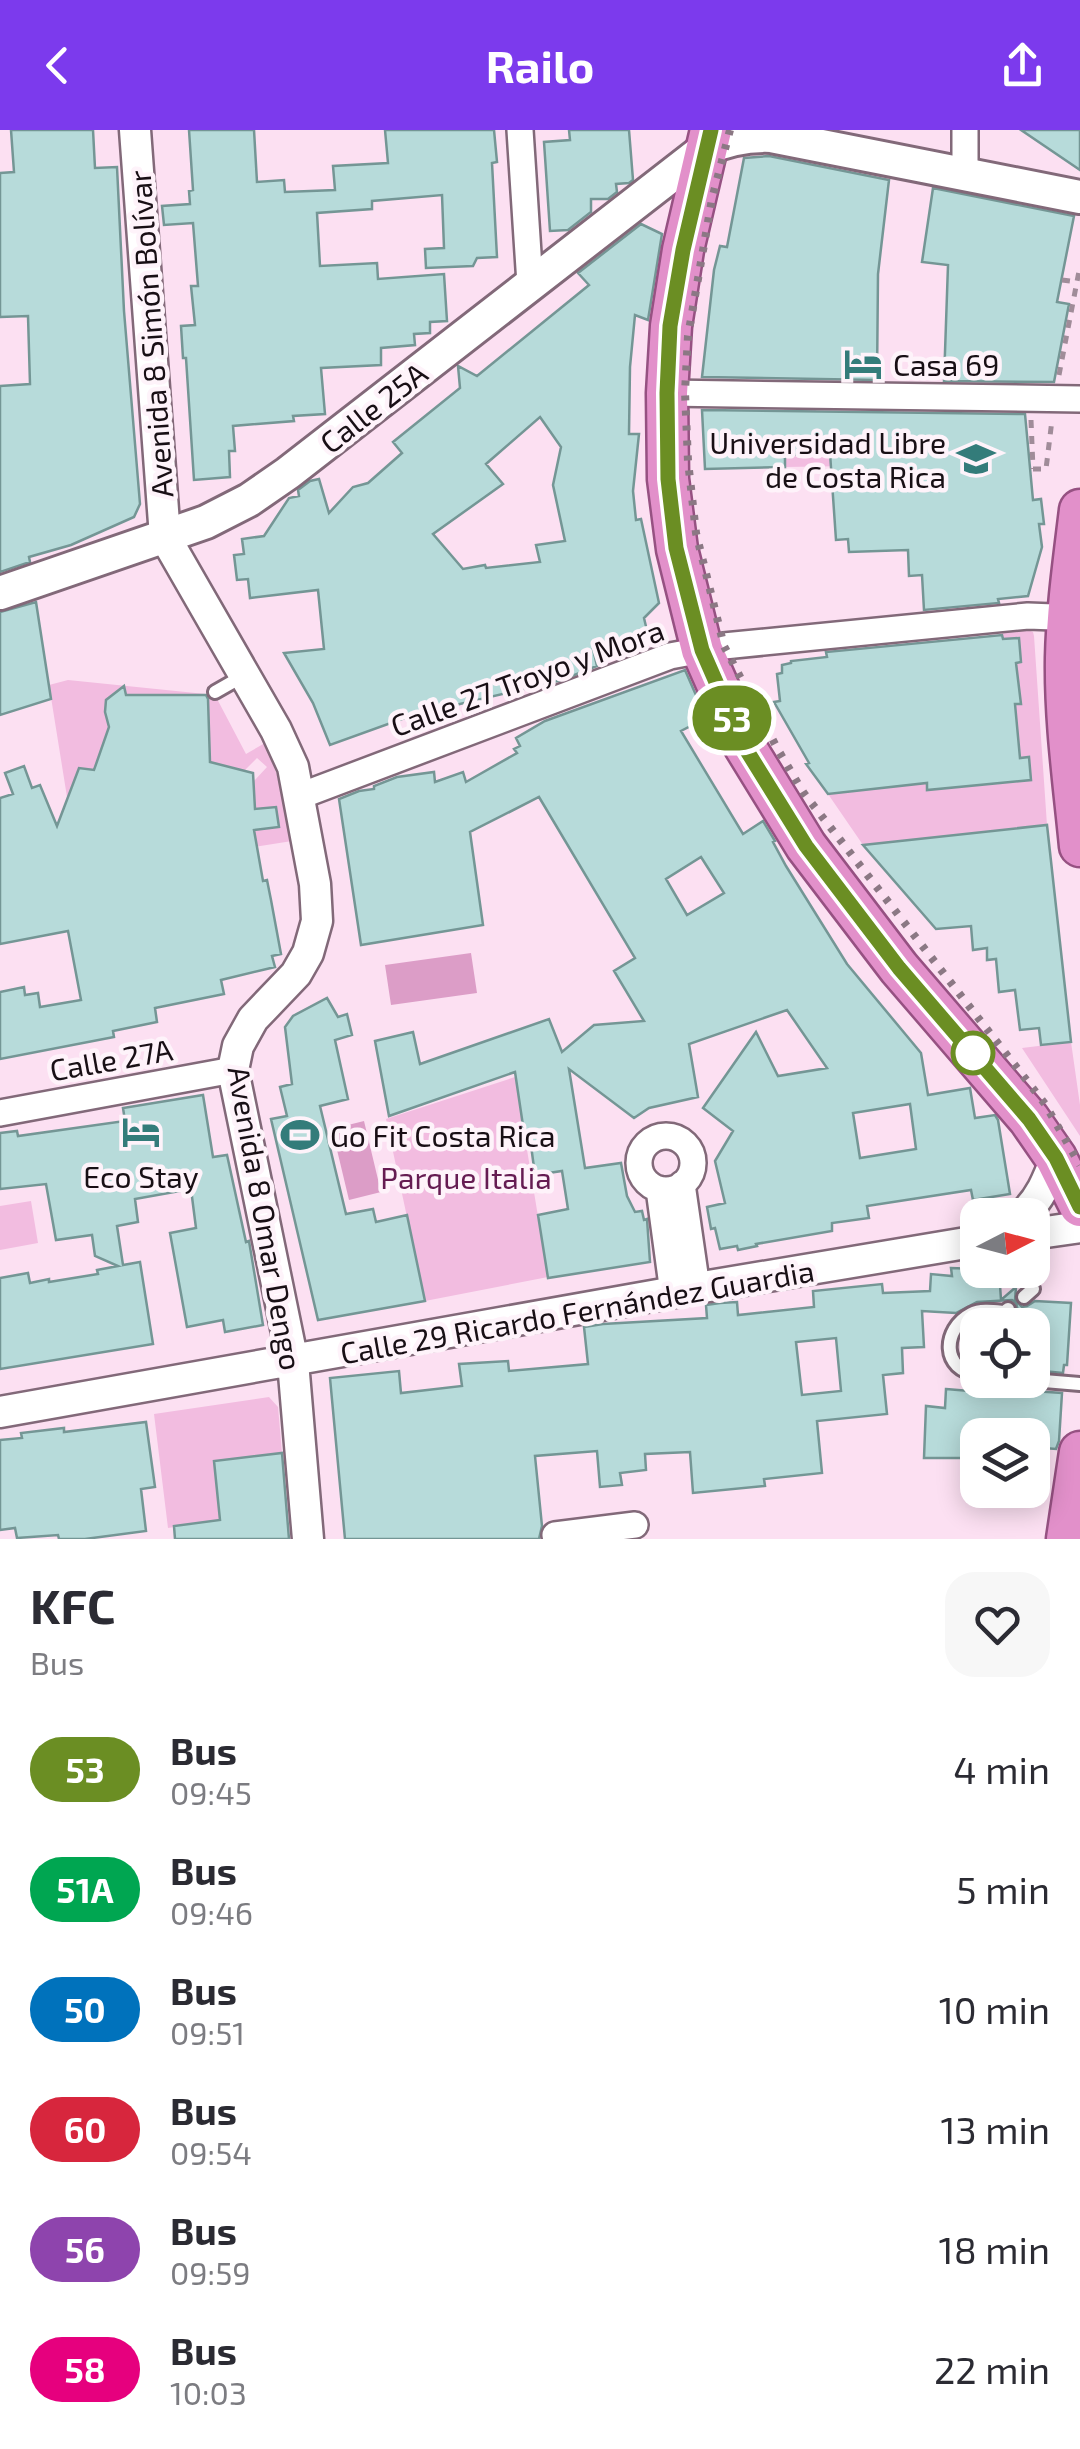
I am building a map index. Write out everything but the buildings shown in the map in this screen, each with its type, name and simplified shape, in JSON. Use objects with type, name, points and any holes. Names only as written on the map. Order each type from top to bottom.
[{"type":"highway","points":[[708,139],[670,326],[667,393],[668,479],[676,548],[702,650],[744,746],[806,846],[899,968],[1029,1119],[1056,1158],[1080,1206]]},
{"type":"highway","points":[[1080,510],[1074,618],[1066,660],[1080,846]]},
{"type":"highway","points":[[1067,1539],[1080,1452]]},
{"type":"main road","points":[[708,139],[772,136],[1080,197]]},
{"type":"main road","name":"Calle 25A","points":[[0,594],[49,585],[206,522],[249,500],[530,284],[708,139]]},
{"type":"street","name":"Avenida 8 Simón Bolívar","points":[[136,130],[164,538]]},
{"type":"street","points":[[520,130],[530,284]]},
{"type":"street","points":[[965,130],[965,174]]},
{"type":"street","points":[[667,393],[1080,399]]},
{"type":"street","name":"Avenida 8 Omar Dengo","points":[[164,538],[276,730],[300,796],[315,884],[317,921],[308,953],[296,974],[253,1020],[238,1046],[233,1070],[293,1362],[308,1539]]},
{"type":"street","name":"Calle 27 Troyo y Mora","points":[[300,796],[670,656],[1028,616],[1074,618]]},
{"type":"street","name":"Calle 27A","points":[[0,1113],[233,1070]]},
{"type":"street","points":[[1036,1198],[1056,1158]]},
{"type":"street","points":[[670,1187],[685,1290]]},
{"type":"street","points":[[1050,1231],[1080,1227]]},
{"type":"street","name":"Calle 29 Ricardo Fernández Guardia","points":[[0,1412],[960,1245]]},
{"type":"street","points":[[555,1537],[635,1525]]},
{"type":"lane","points":[[215,692],[244,675]]},
{"type":"lane","points":[[960,1325],[950,1343],[951,1356],[960,1370]]},
{"type":"lane","points":[[1050,1382],[1080,1384]]},
{"type":"path","points":[[1062,280],[1077,282]]},
{"type":"path","points":[[1021,417],[1031,417],[1030,470]]},
{"type":"green space","points":[[784,402],[815,403],[816,411],[792,412],[805,454],[840,452],[852,466],[785,467]]},
{"type":"green space","points":[[1025,629],[1034,636],[1047,825],[863,845],[828,794],[927,783],[928,790],[1031,780],[1020,758],[1015,704],[1021,703],[1016,663],[1021,662],[1019,638],[1003,639],[1002,631]]},
{"type":"green space","points":[[68,680],[215,695],[246,754],[265,743],[277,775],[292,841],[228,851],[226,834],[278,827],[276,808],[255,809],[253,782],[267,767],[257,758],[244,771],[210,762],[208,695],[126,695],[124,687],[105,712],[109,727],[95,765],[99,770],[79,769],[72,828],[49,685]]},
{"type":"green space","points":[[1071,1042],[1080,1105],[1080,1136],[1022,1048]]},
{"type":"green space","name":"Parque Italia","points":[[515,1077],[548,1277],[425,1301],[386,1119]]},
{"type":"green space","points":[[31,1201],[38,1243],[0,1250],[0,1206]]},
{"type":"green space","points":[[269,1397],[278,1407],[282,1453],[215,1461],[220,1520],[168,1528],[154,1414]]},
{"type":"shaded area","points":[[471,953],[477,993],[391,1005],[385,965]]},
{"type":"shaded area","points":[[364,1121],[381,1192],[349,1200],[332,1129]]},
{"type":"railway","points":[[730,130],[712,199],[688,336],[685,392],[696,533],[724,646],[803,792],[1045,1104],[1080,1165]]},
{"type":"bus line","name":"53","points":[[711,130],[670,326],[667,393],[668,479],[676,548],[702,650],[744,746],[806,846],[899,968],[1029,1119],[1056,1158],[1080,1207]]},
{"type":"place","name":"Casa 69","points":[[863,364]]},
{"type":"place","name":"Universidad Libre de Costa Rica","points":[[976,459]]},
{"type":"place","name":"Eco Stay","points":[[141,1132]]},
{"type":"place","name":"Go Fit Costa Rica","points":[[300,1135]]}]
